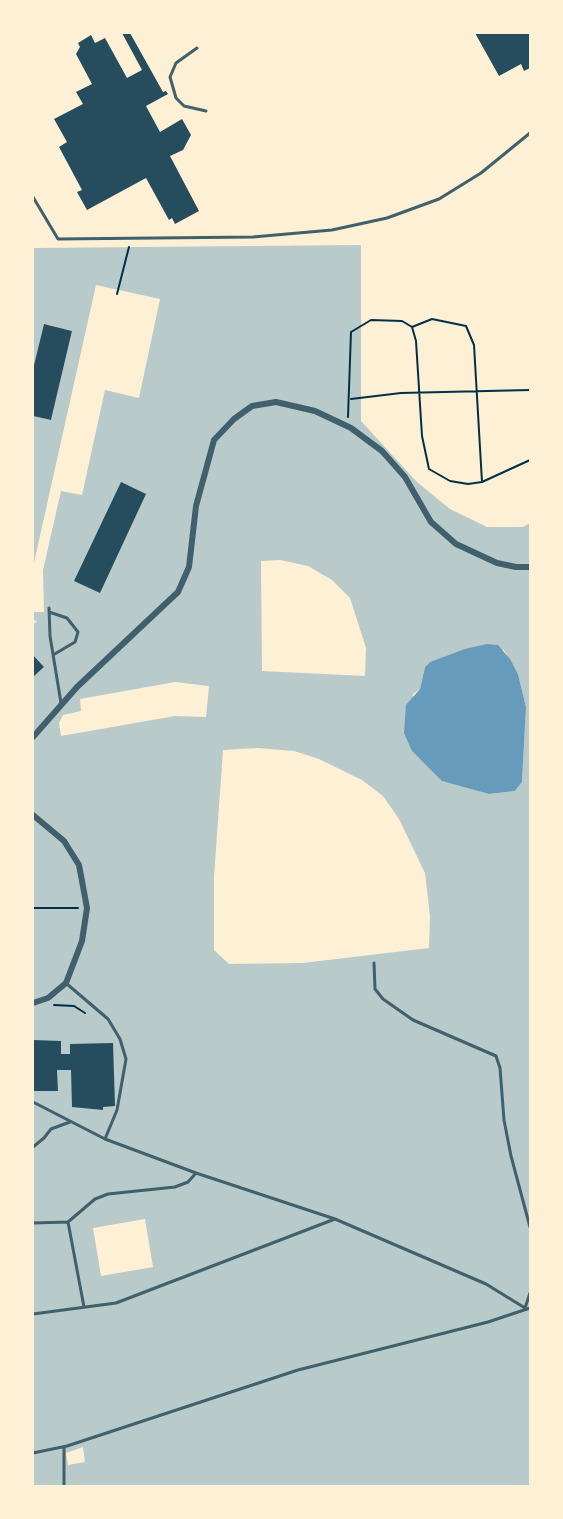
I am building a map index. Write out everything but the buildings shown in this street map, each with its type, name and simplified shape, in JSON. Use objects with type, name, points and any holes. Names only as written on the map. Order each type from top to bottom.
[{"type":"street","points":[[33,737],[61,705],[178,592],[189,567],[202,475],[214,440],[234,419],[252,406],[276,402],[315,411],[347,426],[382,451],[405,477],[431,522],[456,544],[497,563],[530,567]]},
{"type":"street","points":[[33,815],[64,841],[79,865],[87,908],[82,941],[66,983],[48,998],[33,1003]]},
{"type":"lane","points":[[197,48],[176,63],[170,77],[176,98],[183,106],[206,111]]},
{"type":"lane","points":[[33,197],[58,239],[253,237],[332,230],[387,218],[439,199],[481,173],[530,133]]},
{"type":"lane","points":[[53,655],[75,642],[78,632],[67,618],[49,610],[53,655],[61,705]]},
{"type":"lane","points":[[374,963],[375,989],[383,999],[412,1020],[496,1056],[511,1156],[530,1227]]},
{"type":"lane","points":[[66,983],[108,1019],[120,1039],[126,1059],[117,1110],[105,1139]]},
{"type":"lane","points":[[33,1102],[105,1139],[196,1173],[335,1218],[486,1284],[528,1308]]},
{"type":"lane","points":[[33,1147],[57,1125],[71,1122]]},
{"type":"lane","points":[[33,1223],[68,1222],[95,1199],[108,1194],[175,1187],[188,1182],[196,1173]]},
{"type":"lane","points":[[33,1314],[116,1303],[335,1218]]},
{"type":"lane","points":[[68,1222],[84,1307]]},
{"type":"lane","points":[[528,1308],[530,1293]]},
{"type":"lane","points":[[33,1453],[64,1447],[298,1370],[488,1322],[528,1308]]},
{"type":"lane","points":[[64,1447],[64,1486]]},
{"type":"path","points":[[117,294],[130,238]]},
{"type":"path","points":[[347,426],[351,399],[351,332],[371,320],[402,321],[412,327],[416,341],[422,436],[429,469],[450,482],[468,484],[482,482],[530,460]]},
{"type":"path","points":[[412,327],[432,320],[466,326],[474,345],[482,482]]},
{"type":"path","points":[[351,399],[475,390],[530,390]]},
{"type":"path","points":[[33,903],[33,914]]},
{"type":"path","points":[[34,908],[87,908]]},
{"type":"path","points":[[48,1006],[63,1004],[85,1013]]},
{"type":"shaded area","points":[[361,245],[361,421],[417,482],[450,509],[487,527],[523,527],[530,523],[530,1486],[33,1486],[33,677],[44,667],[33,655],[33,625],[37,621],[33,620],[33,612],[44,612],[43,570],[61,491],[82,495],[105,390],[139,398],[160,299],[96,285],[33,567],[33,416],[51,420],[72,331],[44,324],[33,369],[33,248]],"holes":[[[280,560],[308,566],[332,580],[350,598],[366,648],[365,676],[262,671],[261,561]],[[504,650],[518,674],[526,707],[522,782],[515,791],[489,794],[443,781],[412,751],[413,694],[420,689],[425,667],[430,662],[442,658]],[[175,682],[209,686],[206,717],[175,716],[61,736],[59,723],[63,715],[81,711],[80,699]],[[258,748],[294,751],[319,759],[362,780],[383,796],[399,819],[425,873],[430,916],[429,948],[303,963],[229,964],[214,950],[214,877],[223,750]],[[145,1219],[153,1267],[101,1276],[93,1228]],[[83,1447],[85,1462],[68,1465],[66,1453]]]},
{"type":"water","points":[[487,644],[498,645],[510,659],[518,674],[526,707],[522,782],[515,791],[489,794],[442,781],[412,751],[404,733],[406,705],[420,689],[425,667],[430,662],[465,649]]}]
